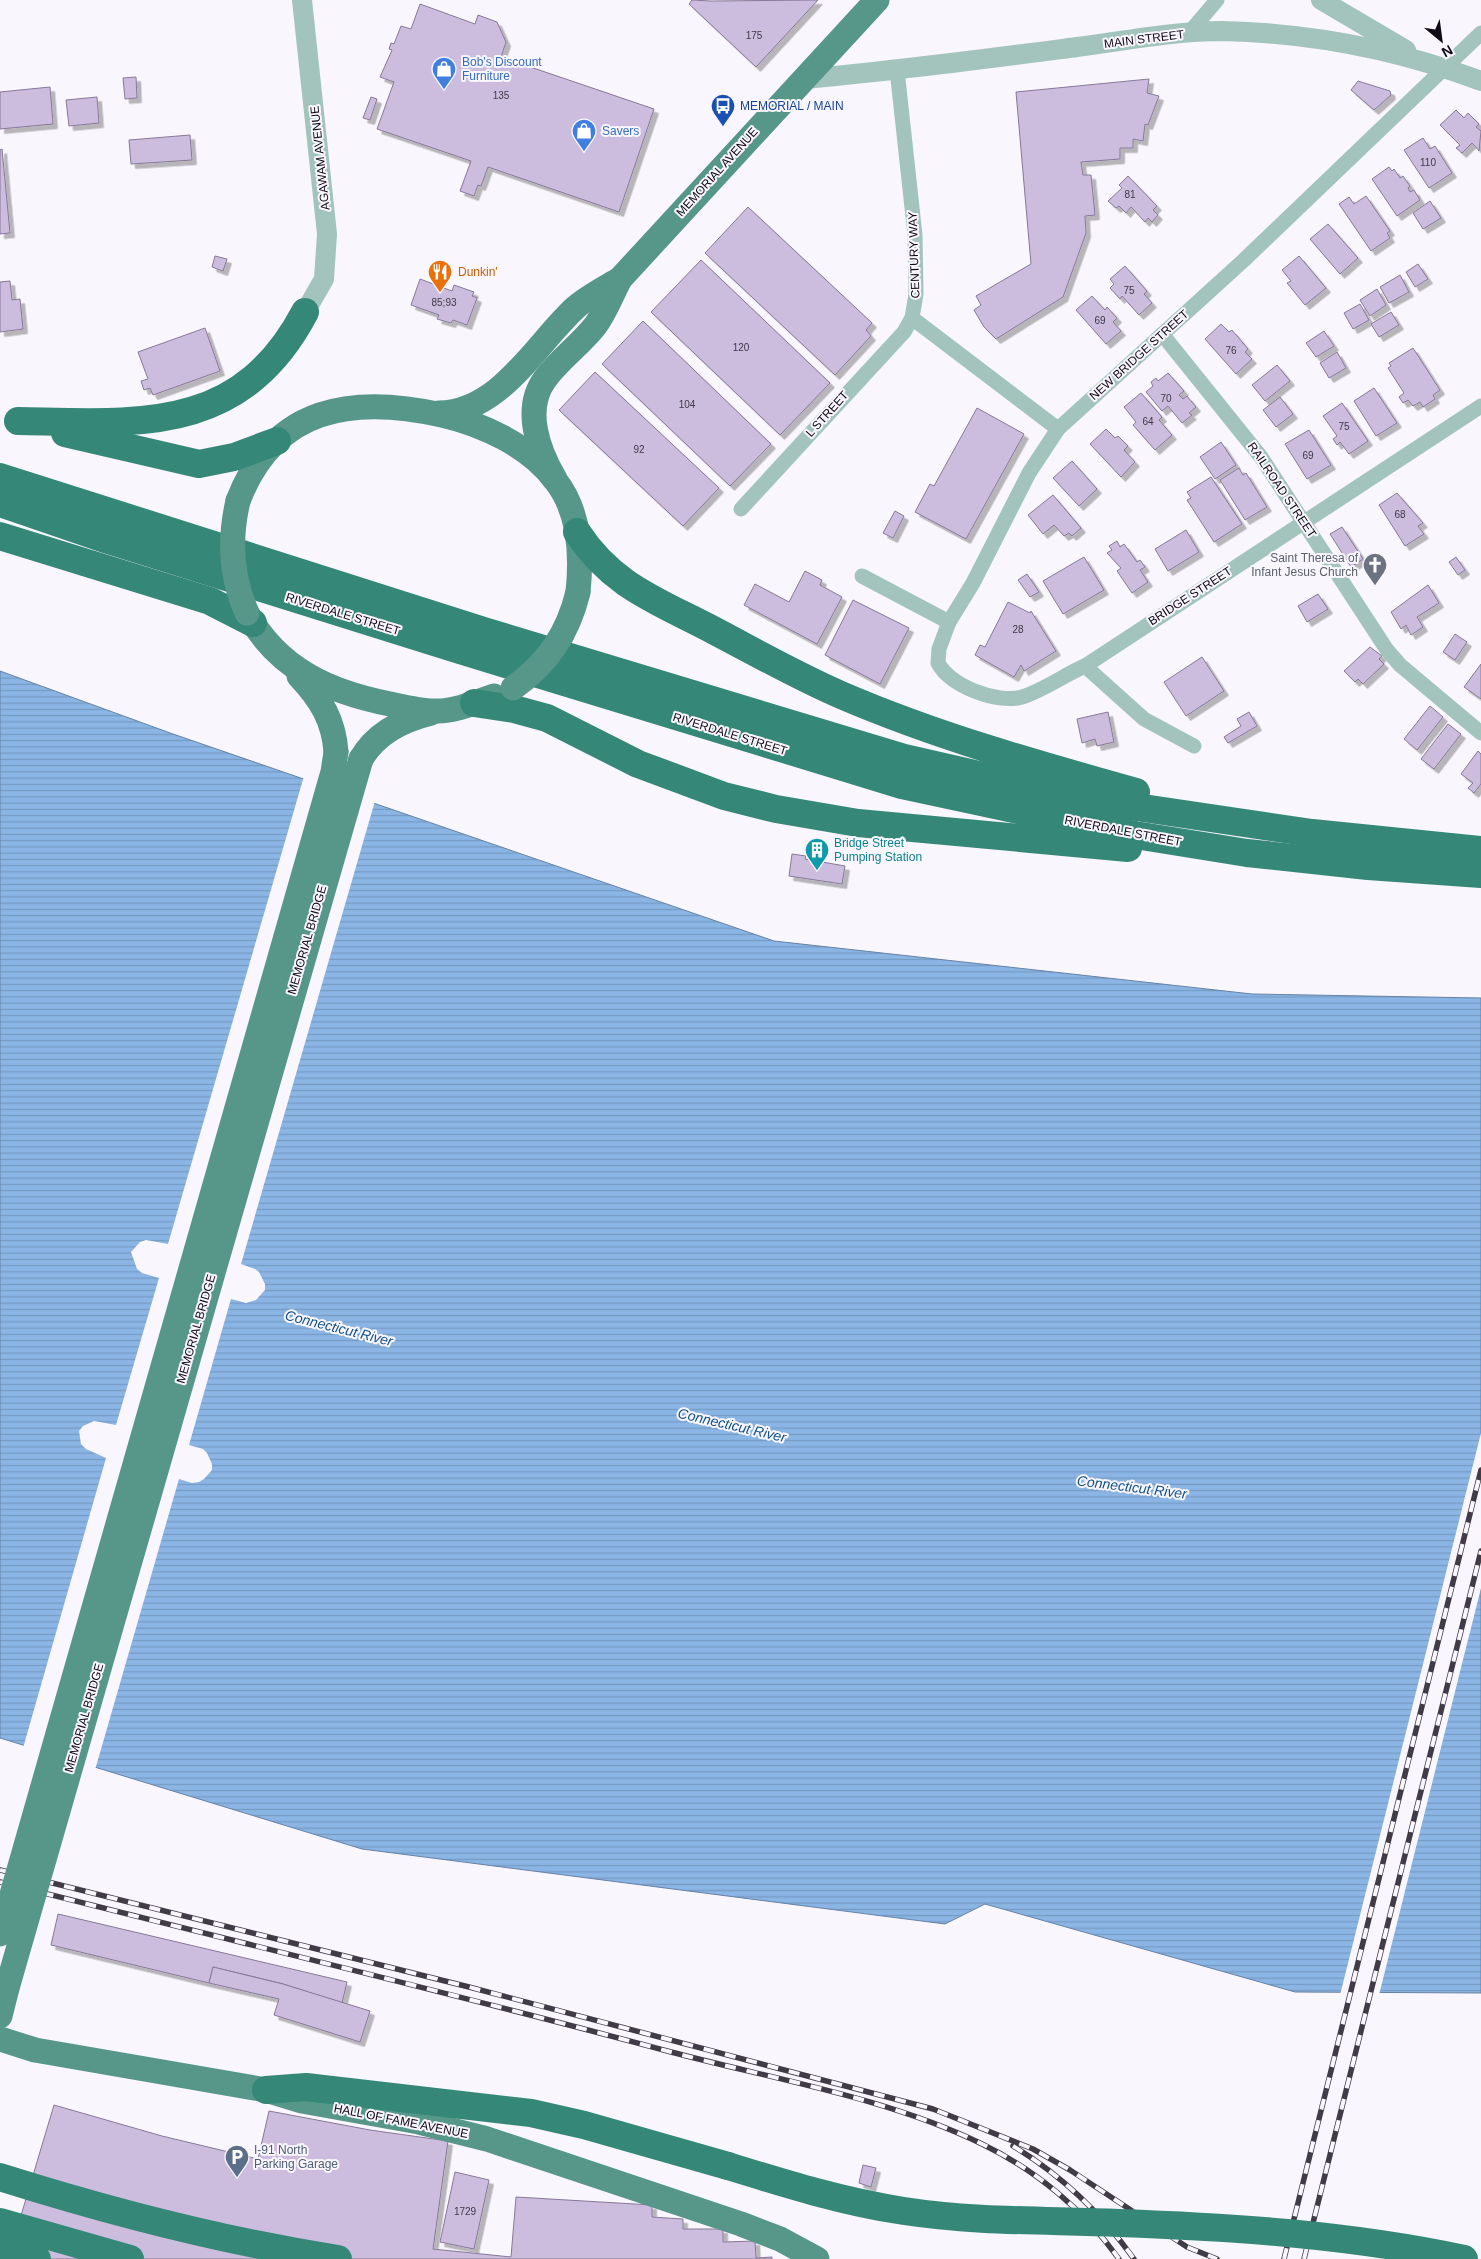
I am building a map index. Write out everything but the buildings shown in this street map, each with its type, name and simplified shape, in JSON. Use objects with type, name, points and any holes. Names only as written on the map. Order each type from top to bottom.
[{"type":"highway","points":[[9,420],[99,424],[149,421],[178,416],[204,407],[241,387],[264,368],[290,337],[305,312]]},
{"type":"highway","points":[[9,420],[194,463],[229,459],[277,441]]},
{"type":"highway","name":"RIVERDALE STREET","points":[[0,477],[475,628],[904,758],[1089,800],[1376,840],[1481,850]]},
{"type":"highway","name":"RIVERDALE STREET","points":[[0,503],[108,540],[444,646],[902,785],[1135,835],[1246,853],[1368,866],[1481,874]]},
{"type":"highway","points":[[577,532],[601,564],[624,583],[840,694],[923,727],[1012,757],[1260,825]]},
{"type":"highway","points":[[0,536],[210,601],[250,618]]},
{"type":"highway","points":[[474,703],[514,709],[547,718],[638,764],[672,778],[724,796],[804,815],[1106,847],[1246,853]]},
{"type":"highway","points":[[266,2090],[306,2087],[531,2113],[584,2125],[827,2195],[904,2211],[974,2218],[1178,2226],[1286,2234],[1394,2246],[1464,2259]]},
{"type":"highway","points":[[0,2177],[140,2218],[224,2238],[338,2259]]},
{"type":"highway","points":[[0,2222],[130,2259]]},
{"type":"highway","points":[[0,2250],[37,2259]]},
{"type":"main road","name":"MEMORIAL AVENUE","points":[[578,592],[580,556],[572,512],[545,459],[534,416],[536,399],[546,378],[595,326],[620,279],[877,0]]},
{"type":"main road","name":"MEMORIAL AVENUE","points":[[431,413],[463,408],[494,392],[576,307],[620,279]]},
{"type":"main road","name":"MEMORIAL BRIDGE","points":[[0,1934],[333,772],[336,752],[330,721],[323,706],[312,689],[262,637],[250,618],[238,586],[233,561],[232,540],[238,501],[253,469],[277,441],[307,421],[341,408],[376,405],[431,413]]},
{"type":"main road","points":[[431,413],[470,422],[494,433],[526,453],[555,480]]},
{"type":"main road","name":"MEMORIAL BRIDGE","points":[[0,2016],[361,759],[373,743],[388,730],[403,722],[474,703],[513,688],[541,665],[556,646],[568,624],[578,592]]},
{"type":"main road","points":[[286,662],[322,683],[345,693],[394,705],[436,712]]},
{"type":"main road","name":"HALL OF FAME AVENUE","points":[[0,2040],[35,2050],[266,2090],[302,2101],[419,2122],[474,2135],[722,2217],[812,2256]]},
{"type":"street","name":"AGAWAM AVENUE","points":[[302,0],[327,234],[324,279],[305,312]]},
{"type":"street","points":[[1188,33],[1217,0]]},
{"type":"street","points":[[1321,0],[1389,41],[1446,68]]},
{"type":"street","name":"MAIN STREET","points":[[803,79],[897,70],[1188,33],[1248,32],[1353,44],[1446,68],[1481,81]]},
{"type":"street","name":"NEW BRIDGE STREET","points":[[1021,697],[1008,698],[977,692],[964,687],[947,675],[938,662],[938,656],[949,622],[972,583],[1029,473],[1058,428],[1244,260],[1481,33]]},
{"type":"street","name":"CENTURY WAY","points":[[897,70],[915,236],[916,294],[912,318]]},
{"type":"street","points":[[912,318],[1058,428]]},
{"type":"street","name":"L STREET","points":[[741,509],[904,332],[912,318]]},
{"type":"street","name":"RAILROAD STREET","points":[[1162,334],[1248,440],[1387,650],[1400,665],[1481,733]]},
{"type":"street","name":"BRIDGE STREET","points":[[1021,697],[1085,666],[1303,521],[1481,406]]},
{"type":"street","points":[[862,576],[949,622]]},
{"type":"street","points":[[1085,666],[1144,719],[1194,746]]},
{"type":"water","name":"Connecticut River","points":[[0,671],[173,734],[774,941],[1252,994],[1481,998],[1481,1993],[1295,1992],[985,1904],[945,1924],[362,1849],[0,1738]]},
{"type":"pier","points":[[304,776],[375,801],[241,1264],[259,1272],[265,1284],[265,1290],[256,1300],[246,1303],[231,1299],[189,1445],[203,1449],[207,1453],[212,1464],[212,1470],[199,1482],[192,1483],[179,1479],[95,1770],[23,1748],[106,1458],[86,1449],[81,1444],[79,1431],[83,1426],[94,1421],[116,1425],[159,1278],[142,1273],[137,1269],[131,1252],[140,1242],[146,1240],[168,1244]]},
{"type":"pier","points":[[1481,1433],[1481,1588],[1379,1995],[1340,1995]]},
{"type":"railway","points":[[1284,2259],[1481,1470]]},
{"type":"railway","points":[[1304,2259],[1481,1551]]},
{"type":"railway","points":[[0,1870],[469,1987],[933,2109],[1033,2149],[1070,2170],[1187,2247],[1217,2259]]},
{"type":"railway","points":[[0,1882],[830,2091],[908,2114],[982,2144],[1002,2154],[1040,2179],[1075,2208],[1119,2259]]},
{"type":"railway","points":[[1013,2146],[1048,2169],[1079,2196],[1108,2226],[1134,2259]]},
{"type":"place","name":"Bob's Discount Furniture","points":[[444,90]]},
{"type":"place","name":"MEMORIAL / MAIN","points":[[723,127]]},
{"type":"place","name":"Savers","points":[[584,152]]},
{"type":"place","name":"Dunkin'","points":[[440,293]]},
{"type":"place","name":"Saint Theresa of Infant Jesus Church","points":[[1375,586]]},
{"type":"place","name":"Bridge Street Pumping Station","points":[[817,871]]},
{"type":"place","name":"I-91 North Parking Garage","points":[[237,2178]]}]
